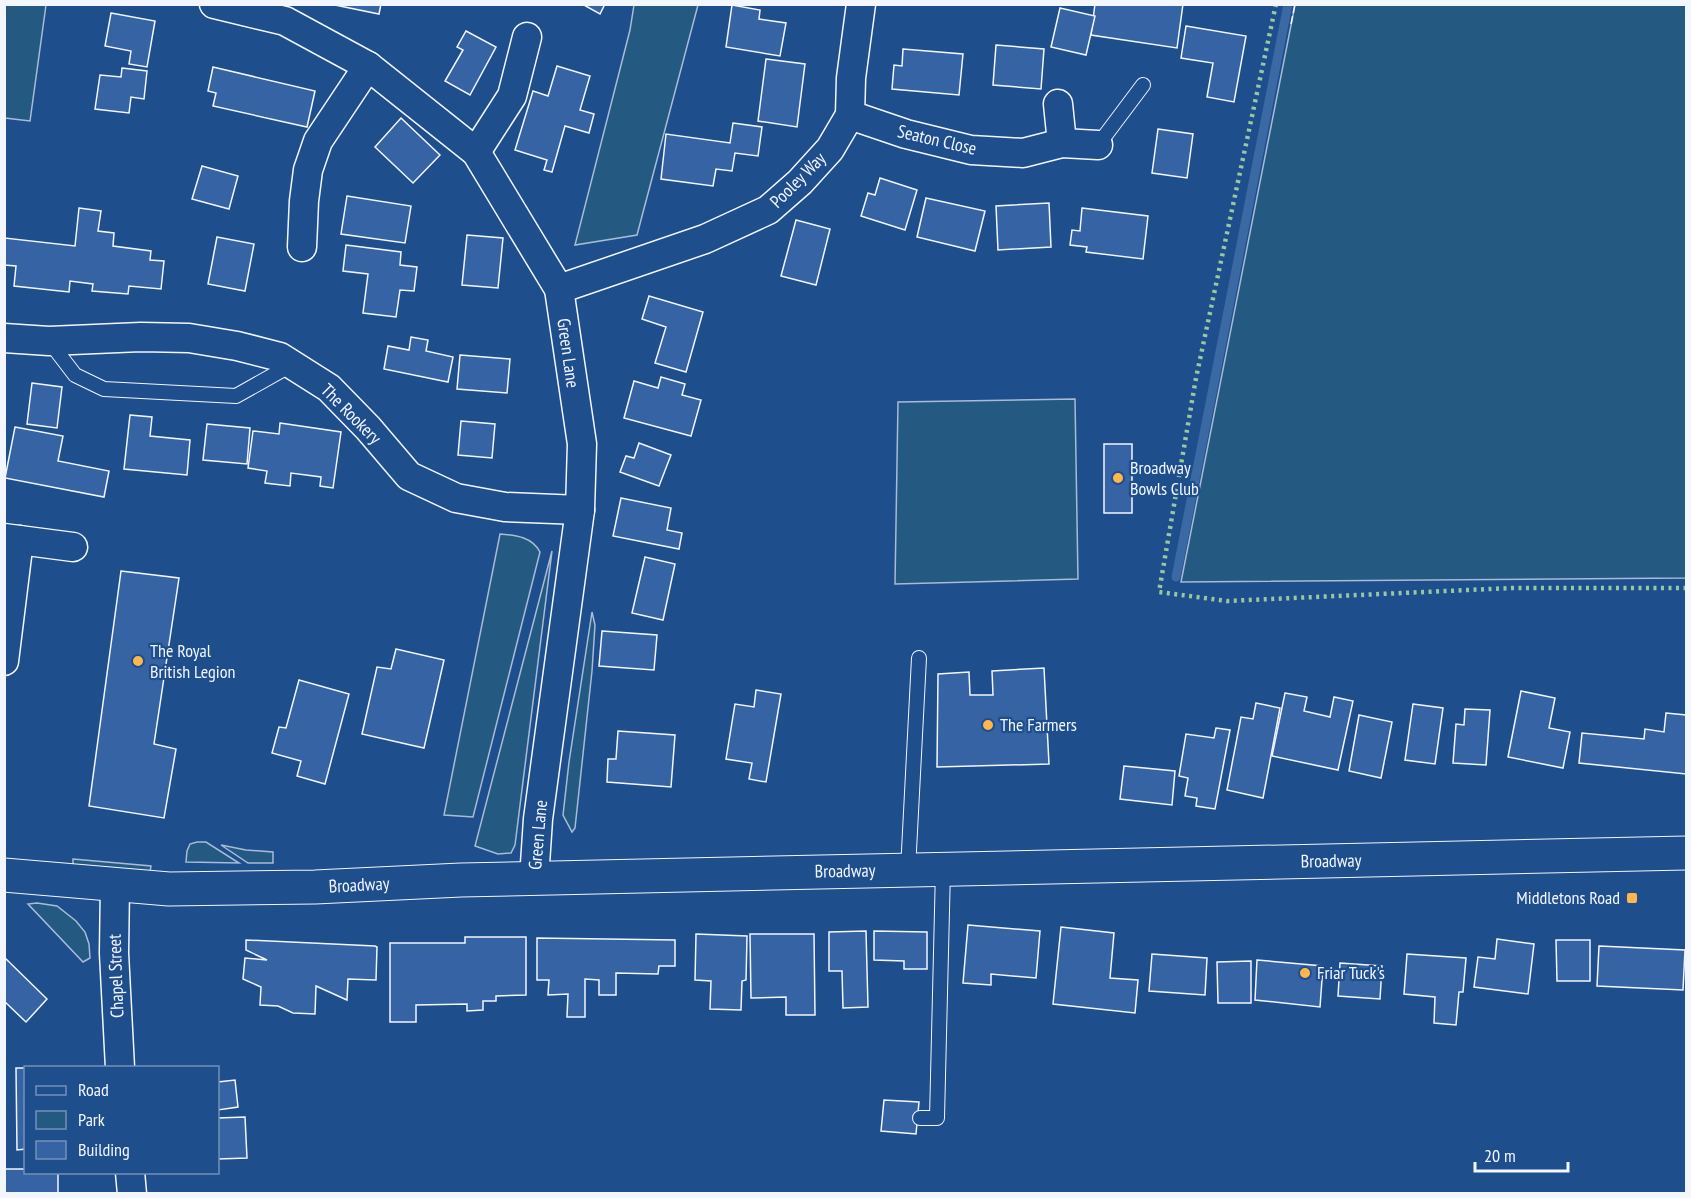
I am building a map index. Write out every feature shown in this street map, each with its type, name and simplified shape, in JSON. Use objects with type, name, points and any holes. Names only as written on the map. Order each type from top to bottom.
[{"type":"main road","name":"Broadway","points":[[4,875],[169,889],[304,887],[461,880],[1686,853]]},
{"type":"street","name":"Green Lane","points":[[214,4],[289,13],[368,66],[476,152],[559,289],[582,444],[580,510],[538,819],[534,879]]},
{"type":"street","name":"Pooley Way","points":[[559,289],[705,239],[768,210],[800,182],[830,148],[850,115],[851,78],[861,4]]},
{"type":"street","points":[[476,152],[512,96],[527,37]]},
{"type":"street","points":[[302,247],[308,170],[318,141],[368,66]]},
{"type":"street","points":[[1058,104],[1062,144]]},
{"type":"street","name":"Seaton Close","points":[[850,115],[906,134],[971,150],[1023,153],[1062,144],[1098,145]]},
{"type":"street","name":"The Rookery","points":[[4,338],[49,341],[141,337],[189,338],[237,346],[280,357],[329,387],[409,476],[456,498],[505,507],[580,510]]},
{"type":"street","points":[[4,661],[12,539],[73,547]]},
{"type":"street","name":"Chapel Street","points":[[115,884],[114,953],[120,1066]]},
{"type":"street","points":[[130,1174],[132,1194]]},
{"type":"lane","points":[[1098,145],[1143,85]]},
{"type":"lane","points":[[49,341],[75,375],[104,389],[236,396],[293,364]]},
{"type":"lane","points":[[908,870],[919,658]]},
{"type":"lane","points":[[920,1118],[937,1118],[943,869]]},
{"type":"green space","points":[[5,4],[46,5],[30,121],[5,118]]},
{"type":"green space","points":[[634,5],[698,5],[637,235],[575,245],[630,30]]},
{"type":"green space","points":[[1295,5],[1686,5],[1686,578],[1181,582]]},
{"type":"green space","points":[[1075,399],[1078,579],[895,584],[898,402]]},
{"type":"green space","points":[[500,534],[518,536],[528,540],[540,552],[473,817],[444,815]]},
{"type":"green space","points":[[552,551],[515,845],[511,853],[498,854],[475,846]]},
{"type":"green space","points":[[592,612],[595,625],[592,671],[575,828],[572,832],[563,815]]},
{"type":"green space","points":[[206,842],[239,863],[186,862],[190,844]]},
{"type":"green space","points":[[221,845],[273,852],[273,863],[248,863]]},
{"type":"green space","points":[[73,859],[151,866],[150,872],[73,867]]},
{"type":"green space","points":[[28,904],[57,906],[76,921],[85,932],[90,958],[83,962]]},
{"type":"building","points":[[330,4],[381,4],[379,14]]},
{"type":"building","points":[[582,4],[605,4],[600,14]]},
{"type":"building","points":[[1095,4],[1183,4],[1177,48],[1091,35]]},
{"type":"building","points":[[732,5],[760,10],[759,19],[786,23],[780,56],[726,47]]},
{"type":"building","points":[[1060,8],[1095,16],[1086,55],[1051,47]]},
{"type":"building","points":[[111,13],[155,21],[147,67],[129,64],[131,51],[105,46]]},
{"type":"building","points":[[1186,26],[1246,36],[1234,102],[1207,97],[1213,63],[1181,58]]},
{"type":"building","points":[[466,31],[496,47],[470,95],[445,81],[463,50],[457,47]]},
{"type":"building","points":[[996,45],[1044,49],[1041,89],[993,85]]},
{"type":"building","points":[[903,49],[963,54],[959,95],[892,89],[894,65],[902,66]]},
{"type":"building","points":[[766,59],[805,64],[797,127],[758,121]]},
{"type":"building","points":[[557,66],[590,76],[580,110],[594,114],[589,133],[565,126],[552,172],[544,170],[547,160],[515,150],[533,91],[548,96]]},
{"type":"building","points":[[213,67],[315,91],[307,127],[213,106],[216,93],[208,91]]},
{"type":"building","points":[[122,68],[147,71],[144,99],[131,97],[129,113],[95,109],[100,75],[121,77]]},
{"type":"building","points":[[401,118],[440,155],[413,183],[375,147]]},
{"type":"building","points":[[733,123],[762,127],[758,156],[735,153],[732,171],[716,169],[713,186],[661,179],[666,134],[730,143]]},
{"type":"building","points":[[1158,129],[1193,134],[1187,178],[1152,173]]},
{"type":"building","points":[[202,166],[238,176],[229,209],[192,199]]},
{"type":"building","points":[[880,178],[917,190],[905,230],[861,216],[868,193],[875,195]]},
{"type":"building","points":[[347,196],[411,206],[405,243],[341,234]]},
{"type":"building","points":[[926,198],[985,211],[975,251],[917,237]]},
{"type":"building","points":[[1049,203],[1051,247],[998,250],[996,206]]},
{"type":"building","points":[[79,208],[101,211],[98,231],[114,233],[113,246],[151,251],[150,260],[164,261],[161,289],[129,286],[128,294],[92,291],[93,284],[70,281],[69,292],[14,286],[16,266],[4,265],[5,238],[75,246]]},
{"type":"building","points":[[1082,208],[1148,216],[1143,259],[1086,252],[1087,247],[1070,245],[1072,230],[1080,231]]},
{"type":"building","points":[[796,220],[830,229],[816,285],[781,276]]},
{"type":"building","points":[[467,235],[503,238],[498,288],[462,285]]},
{"type":"building","points":[[217,237],[254,244],[245,291],[208,284]]},
{"type":"building","points":[[346,245],[401,252],[400,265],[417,267],[414,291],[400,290],[396,317],[363,313],[368,274],[343,271]]},
{"type":"building","points":[[649,296],[703,312],[686,372],[655,363],[666,327],[642,319]]},
{"type":"building","points":[[411,337],[428,340],[426,351],[453,357],[448,382],[384,369],[388,346],[409,350]]},
{"type":"building","points":[[460,355],[510,359],[507,393],[457,389]]},
{"type":"building","points":[[661,377],[685,384],[682,395],[701,400],[691,436],[624,418],[634,381],[658,388]]},
{"type":"building","points":[[32,383],[62,387],[57,428],[27,424]]},
{"type":"building","points":[[130,415],[152,417],[150,436],[190,440],[187,475],[124,469]]},
{"type":"building","points":[[461,421],[495,424],[492,458],[458,455]]},
{"type":"building","points":[[280,423],[341,432],[333,488],[320,486],[321,477],[291,473],[290,486],[265,483],[267,471],[248,468],[253,431],[279,434]]},
{"type":"building","points":[[207,424],[250,428],[247,464],[203,460]]},
{"type":"building","points":[[15,427],[63,436],[58,461],[109,471],[104,497],[5,478]]},
{"type":"building","points":[[639,443],[671,455],[659,486],[620,472],[626,456],[634,458]]},
{"type":"building","name":"Broadway Bowls Club","points":[[1104,444],[1132,444],[1132,513],[1104,513]]},
{"type":"building","points":[[621,498],[671,508],[667,530],[682,533],[679,549],[613,536]]},
{"type":"building","points":[[645,557],[675,564],[663,620],[632,613]]},
{"type":"building","name":"The Royal British Legion","points":[[121,571],[179,578],[154,744],[176,749],[164,818],[89,806]]},
{"type":"building","points":[[602,631],[657,635],[654,670],[599,666]]},
{"type":"building","points":[[396,649],[444,660],[424,748],[362,734],[377,667],[391,669]]},
{"type":"building","points":[[1044,668],[1049,764],[937,767],[938,674],[969,672],[970,695],[993,695],[992,671]]},
{"type":"building","points":[[299,680],[349,694],[325,784],[297,776],[301,761],[272,753],[279,727],[286,728]]},
{"type":"building","points":[[756,690],[781,694],[766,782],[749,779],[752,763],[726,759],[735,704],[754,707]]},
{"type":"building","points":[[1521,691],[1555,698],[1549,728],[1570,732],[1563,768],[1508,757]]},
{"type":"building","points":[[1285,693],[1307,697],[1304,711],[1330,717],[1334,697],[1353,701],[1338,770],[1272,756]]},
{"type":"building","points":[[1256,703],[1280,708],[1263,798],[1227,790],[1241,717],[1253,719]]},
{"type":"building","points":[[1413,704],[1443,708],[1435,764],[1405,760]]},
{"type":"building","points":[[1465,709],[1490,710],[1486,765],[1453,763],[1456,724],[1464,725]]},
{"type":"building","points":[[1666,713],[1686,715],[1686,774],[1579,763],[1582,733],[1644,739],[1645,729],[1664,732]]},
{"type":"building","points":[[1359,715],[1392,722],[1381,778],[1349,771]]},
{"type":"building","points":[[1216,728],[1230,730],[1215,809],[1196,806],[1197,798],[1185,796],[1188,778],[1179,776],[1186,734],[1214,738]]},
{"type":"building","points":[[618,731],[675,735],[671,787],[607,782],[608,759],[616,759]]},
{"type":"building","points":[[1124,766],[1175,771],[1172,805],[1120,799]]},
{"type":"building","points":[[968,925],[1040,931],[1036,978],[991,974],[991,985],[963,983]]},
{"type":"building","points":[[1061,927],[1114,933],[1110,978],[1138,980],[1135,1013],[1053,1004]]},
{"type":"building","points":[[866,931],[868,1007],[843,1008],[842,971],[829,971],[829,932]]},
{"type":"building","points":[[874,931],[927,932],[927,969],[904,969],[904,961],[874,960]]},
{"type":"building","points":[[696,934],[747,936],[746,980],[742,981],[741,1010],[710,1009],[711,981],[695,980]]},
{"type":"building","points":[[750,934],[814,934],[815,1015],[786,1015],[786,997],[751,998]]},
{"type":"building","points":[[465,937],[526,937],[526,995],[496,996],[496,1001],[483,1001],[483,1010],[467,1011],[467,1004],[416,1005],[416,1022],[390,1022],[390,943],[465,943]]},
{"type":"building","points":[[537,938],[675,940],[675,966],[659,966],[658,974],[616,973],[616,995],[599,995],[599,980],[585,979],[585,1017],[567,1017],[568,994],[548,995],[549,980],[537,980]]},
{"type":"building","points":[[1497,939],[1534,944],[1528,994],[1474,987],[1478,957],[1495,959]]},
{"type":"building","points":[[246,940],[375,946],[377,947],[376,980],[348,979],[347,1000],[316,986],[315,1014],[293,1013],[278,1006],[260,1005],[261,987],[243,979],[245,958],[267,960],[246,950]]},
{"type":"building","points":[[1556,940],[1590,940],[1590,981],[1557,981]]},
{"type":"building","points":[[1599,946],[1685,950],[1683,990],[1597,986]]},
{"type":"building","points":[[1152,954],[1207,958],[1205,995],[1149,991]]},
{"type":"building","points":[[1407,954],[1466,958],[1463,992],[1459,992],[1456,1025],[1434,1023],[1435,997],[1404,994]]},
{"type":"building","points":[[4,957],[47,999],[26,1022],[4,1001]]},
{"type":"building","points":[[1257,960],[1323,966],[1320,1007],[1255,1000]]},
{"type":"building","points":[[1251,961],[1251,1003],[1218,1003],[1217,962]]},
{"type":"building","points":[[1340,963],[1382,966],[1380,999],[1338,996]]},
{"type":"building","points":[[16,1068],[24,1068],[24,1149],[17,1150]]},
{"type":"building","points":[[235,1080],[238,1107],[219,1110],[219,1082]]},
{"type":"building","points":[[884,1100],[919,1102],[916,1134],[881,1131]]},
{"type":"building","points":[[245,1117],[247,1158],[219,1159],[219,1118]]},
{"type":"building","points":[[4,1169],[24,1169],[24,1174],[58,1174],[58,1194],[4,1194]]},
{"type":"waterway","points":[[1176,577],[1288,4]]},
{"type":"hedge","points":[[1276,4],[1196,378],[1159,592],[1227,601],[1512,588],[1686,588]]},
{"type":"fence","points":[[1291,24],[1295,4]]},
{"type":"place","name":"Broadway Bowls Club","points":[[1118,478]]},
{"type":"place","name":"The Royal British Legion","points":[[138,661]]},
{"type":"place","name":"The Farmers","points":[[988,725]]},
{"type":"place","name":"Middletons Road","points":[[1632,898]]},
{"type":"place","name":"Friar Tuck's","points":[[1305,973]]}]
